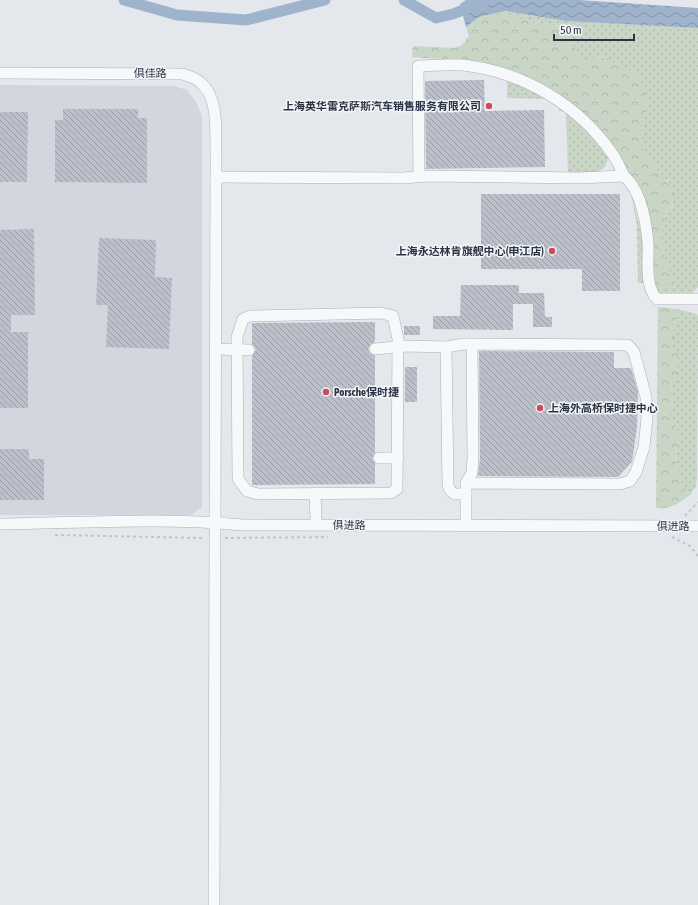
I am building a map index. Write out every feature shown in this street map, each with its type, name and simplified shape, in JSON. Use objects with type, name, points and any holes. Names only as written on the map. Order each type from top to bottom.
[{"type":"street","points":[[419,176],[418,66],[469,65],[496,71],[532,84],[566,104],[594,130],[612,153],[624,176],[635,188],[644,217],[648,240],[649,280],[653,294],[658,299],[698,299]]},
{"type":"street","name":"俱佳路","points":[[0,73],[182,74],[202,83],[213,104],[215,120],[216,177],[214,905]]},
{"type":"street","points":[[216,177],[404,178],[419,176],[578,178],[624,176]]},
{"type":"street","points":[[368,313],[393,316],[397,329],[398,347],[398,486],[392,493],[258,494],[247,491],[238,479],[243,349],[237,338],[243,319],[250,316],[368,313]]},
{"type":"street","points":[[466,526],[466,489],[472,473],[473,458],[472,344]]},
{"type":"street","points":[[375,349],[406,346],[446,347],[472,344],[628,345],[634,352],[646,397],[647,418],[644,447],[636,472],[630,481],[620,484],[466,489],[453,494],[449,492],[446,347]]},
{"type":"street","points":[[215,349],[243,349]]},
{"type":"street","points":[[379,458],[398,458]]},
{"type":"street","points":[[315,494],[316,519]]},
{"type":"street","name":"俱进路","points":[[0,524],[117,522],[215,523],[242,525],[698,526]]},
{"type":"path","points":[[52,534],[215,539],[240,538]]},
{"type":"shaded area","points":[[0,85],[174,86],[187,90],[196,102],[202,116],[202,507],[191,515],[0,515]]},
{"type":"green space","points":[[505,11],[566,21],[698,28],[698,287],[692,294],[657,293],[656,288],[672,287],[675,283],[666,260],[661,235],[663,224],[673,206],[668,180],[652,165],[643,150],[642,136],[647,104],[603,57],[578,62],[577,54],[559,26],[524,20],[506,14]]},
{"type":"green space","points":[[505,11],[506,14],[524,20],[559,26],[572,41],[579,61],[597,58],[607,59],[628,68],[642,82],[647,104],[641,141],[642,146],[649,160],[668,181],[673,193],[673,204],[661,233],[668,266],[675,283],[672,287],[656,288],[652,272],[640,192],[627,169],[591,121],[555,91],[518,72],[479,62],[412,57],[413,46],[453,48],[461,46],[469,36],[466,27],[479,17]]},
{"type":"green space","points":[[507,79],[564,106],[608,153],[605,167],[595,172],[568,173],[566,112],[559,111],[559,106],[547,99],[507,98]]},
{"type":"green space","points":[[631,192],[643,240],[644,283],[638,283],[637,227]]},
{"type":"green space","points":[[658,307],[678,309],[673,337],[673,347],[678,353],[677,378],[671,384],[673,402],[670,419],[679,433],[677,451],[678,473],[690,495],[682,501],[666,508],[656,508]]},
{"type":"green space","points":[[678,309],[697,314],[698,316],[697,477],[696,486],[690,495],[678,473],[677,451],[679,433],[669,419],[669,410],[673,403],[671,384],[673,337]]},
{"type":"water","points":[[466,0],[579,0],[698,8],[698,28],[566,21],[505,11],[479,17],[466,27],[460,4]]},
{"type":"building","points":[[484,80],[485,111],[544,110],[545,167],[426,169],[425,81]]},
{"type":"building","points":[[63,109],[138,109],[138,118],[147,118],[147,183],[55,182],[55,120],[63,120]]},
{"type":"building","points":[[0,112],[28,112],[27,182],[0,182]]},
{"type":"building","points":[[481,194],[620,194],[620,291],[582,291],[582,269],[481,269]]},
{"type":"building","points":[[34,229],[35,315],[11,315],[11,332],[28,332],[28,408],[0,408],[0,230]]},
{"type":"building","points":[[99,238],[156,240],[155,277],[172,278],[169,349],[106,347],[108,305],[96,305]]},
{"type":"building","points":[[461,285],[519,285],[519,293],[544,293],[545,317],[552,317],[552,327],[533,327],[533,304],[513,304],[513,330],[433,329],[433,316],[460,316]]},
{"type":"building","points":[[375,322],[375,342],[371,344],[368,349],[370,353],[375,356],[375,453],[372,458],[375,463],[375,484],[252,485],[252,356],[256,350],[252,344],[252,323]]},
{"type":"building","points":[[404,326],[420,326],[420,335],[404,335]]},
{"type":"building","points":[[479,351],[614,352],[614,368],[631,368],[638,392],[637,427],[632,462],[618,477],[478,476],[480,458]]},
{"type":"building","points":[[405,367],[417,367],[417,402],[405,402]]},
{"type":"building","points":[[0,449],[29,449],[29,459],[44,459],[44,500],[0,500]]},
{"type":"waterway","points":[[124,0],[177,15],[246,20],[325,0]]},
{"type":"waterway","points":[[404,0],[436,18],[453,14],[488,0]]},
{"type":"place","name":"上海英华雷克萨斯汽车销售服务有限公司","points":[[489,106]]},
{"type":"place","name":"上海永达林肯旗舰中心(申江店)","points":[[552,251]]},
{"type":"place","name":"Porsche保时捷","points":[[326,392]]},
{"type":"place","name":"上海外高桥保时捷中心","points":[[540,408]]}]
